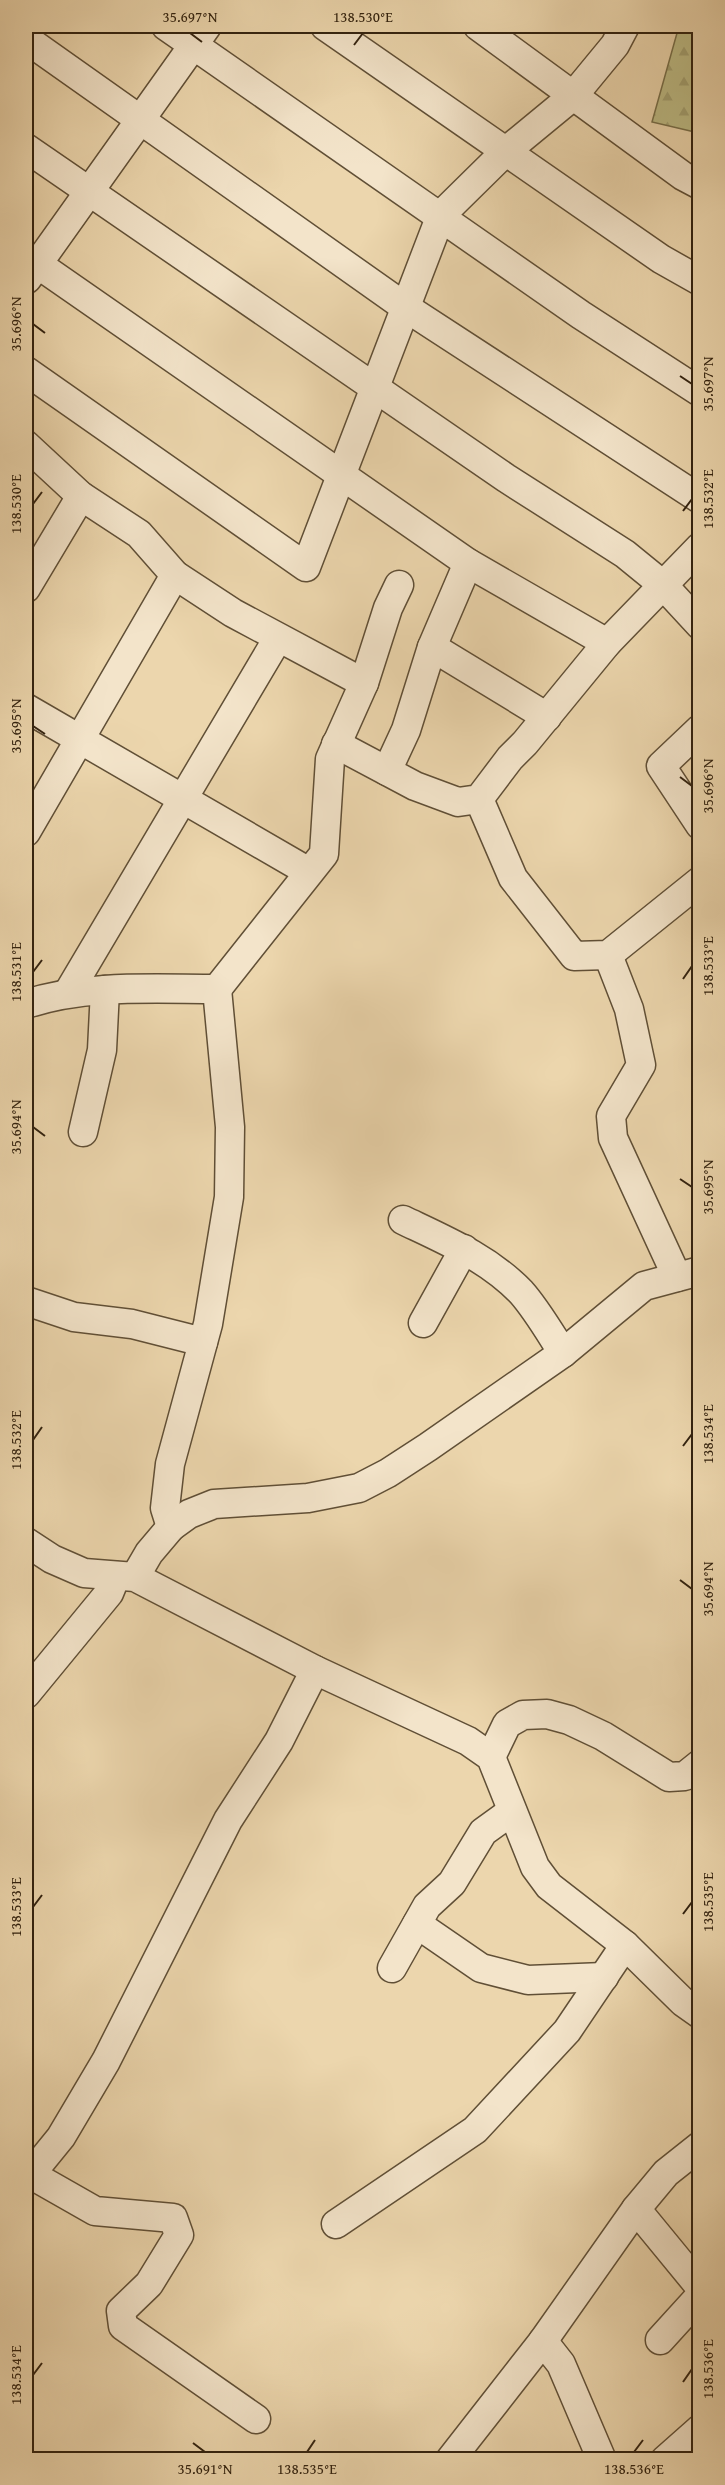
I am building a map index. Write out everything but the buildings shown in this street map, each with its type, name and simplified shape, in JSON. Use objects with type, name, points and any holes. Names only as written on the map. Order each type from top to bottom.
[{"type":"street","points":[[166,26],[200,35],[441,215],[581,315],[699,392]]},
{"type":"street","points":[[325,26],[661,259],[699,281]]},
{"type":"street","points":[[478,26],[573,96],[694,177]]},
{"type":"street","points":[[26,370],[306,567],[441,215],[505,152],[573,96],[615,45],[625,26]]},
{"type":"street","points":[[200,35],[90,192],[29,267],[468,563],[607,643]]},
{"type":"street","points":[[26,39],[405,307],[699,499]]},
{"type":"street","points":[[26,148],[506,478],[625,554],[663,585],[699,625]]},
{"type":"street","points":[[26,446],[81,496],[139,534],[175,575],[233,613],[364,683]]},
{"type":"street","points":[[26,588],[81,496]]},
{"type":"street","points":[[336,744],[415,786],[458,802],[479,799],[510,758],[547,717],[607,643],[699,547]]},
{"type":"street","points":[[387,771],[406,729],[432,646],[468,563]]},
{"type":"street","points":[[26,832],[175,575]]},
{"type":"street","points":[[171,1527],[165,1508],[170,1464],[203,1342],[229,1197],[230,1127],[217,988],[324,854],[330,759],[364,683],[388,608],[399,585]]},
{"type":"street","points":[[68,993],[278,638]]},
{"type":"street","points":[[432,646],[547,717]]},
{"type":"street","points":[[26,708],[309,872]]},
{"type":"street","points":[[699,729],[661,766],[699,825]]},
{"type":"street","points":[[479,799],[513,878],[574,956],[608,955],[699,881]]},
{"type":"street","points":[[26,1694],[109,1593],[171,1527],[189,1514],[214,1504],[308,1498],[359,1488],[428,1447],[563,1353],[644,1286],[688,1274],[613,1137],[611,1116],[641,1065],[629,1009],[608,955]]},
{"type":"street","points":[[26,1004],[68,993],[217,988]]},
{"type":"street","points":[[83,1132],[102,1050],[105,990]]},
{"type":"street","points":[[403,1220],[464,1249],[490,1265],[521,1293],[563,1353]]},
{"type":"street","points":[[423,1323],[464,1249]]},
{"type":"street","points":[[26,1301],[74,1317],[132,1324],[203,1342]]},
{"type":"street","points":[[26,1542],[52,1559],[84,1573],[125,1576],[315,1670],[468,1741],[490,1757],[535,1867],[549,1886],[625,1946],[683,2002],[699,2014]]},
{"type":"street","points":[[256,2419],[123,2326],[121,2311],[149,2284],[179,2235],[173,2218],[95,2211],[28,2177],[61,2137],[106,2061],[228,1820],[279,1741],[315,1670]]},
{"type":"street","points":[[490,1757],[507,1724],[523,1715],[547,1714],[570,1720],[603,1736],[669,1777],[685,1776],[699,1764]]},
{"type":"street","points":[[393,1968],[427,1906],[452,1883],[483,1832],[512,1810]]},
{"type":"street","points":[[417,1924],[481,1968],[528,1980],[604,1977]]},
{"type":"street","points":[[336,2224],[476,2130],[567,2031],[625,1946]]},
{"type":"street","points":[[450,2460],[543,2341],[636,2208],[666,2173],[699,2146]]},
{"type":"street","points":[[636,2208],[699,2287]]},
{"type":"street","points":[[660,2340],[699,2296]]},
{"type":"street","points":[[543,2341],[561,2364],[602,2460]]},
{"type":"street","points":[[664,2460],[699,2429]]},
{"type":"green space","points":[[679,26],[699,26],[699,133],[652,122]]}]
